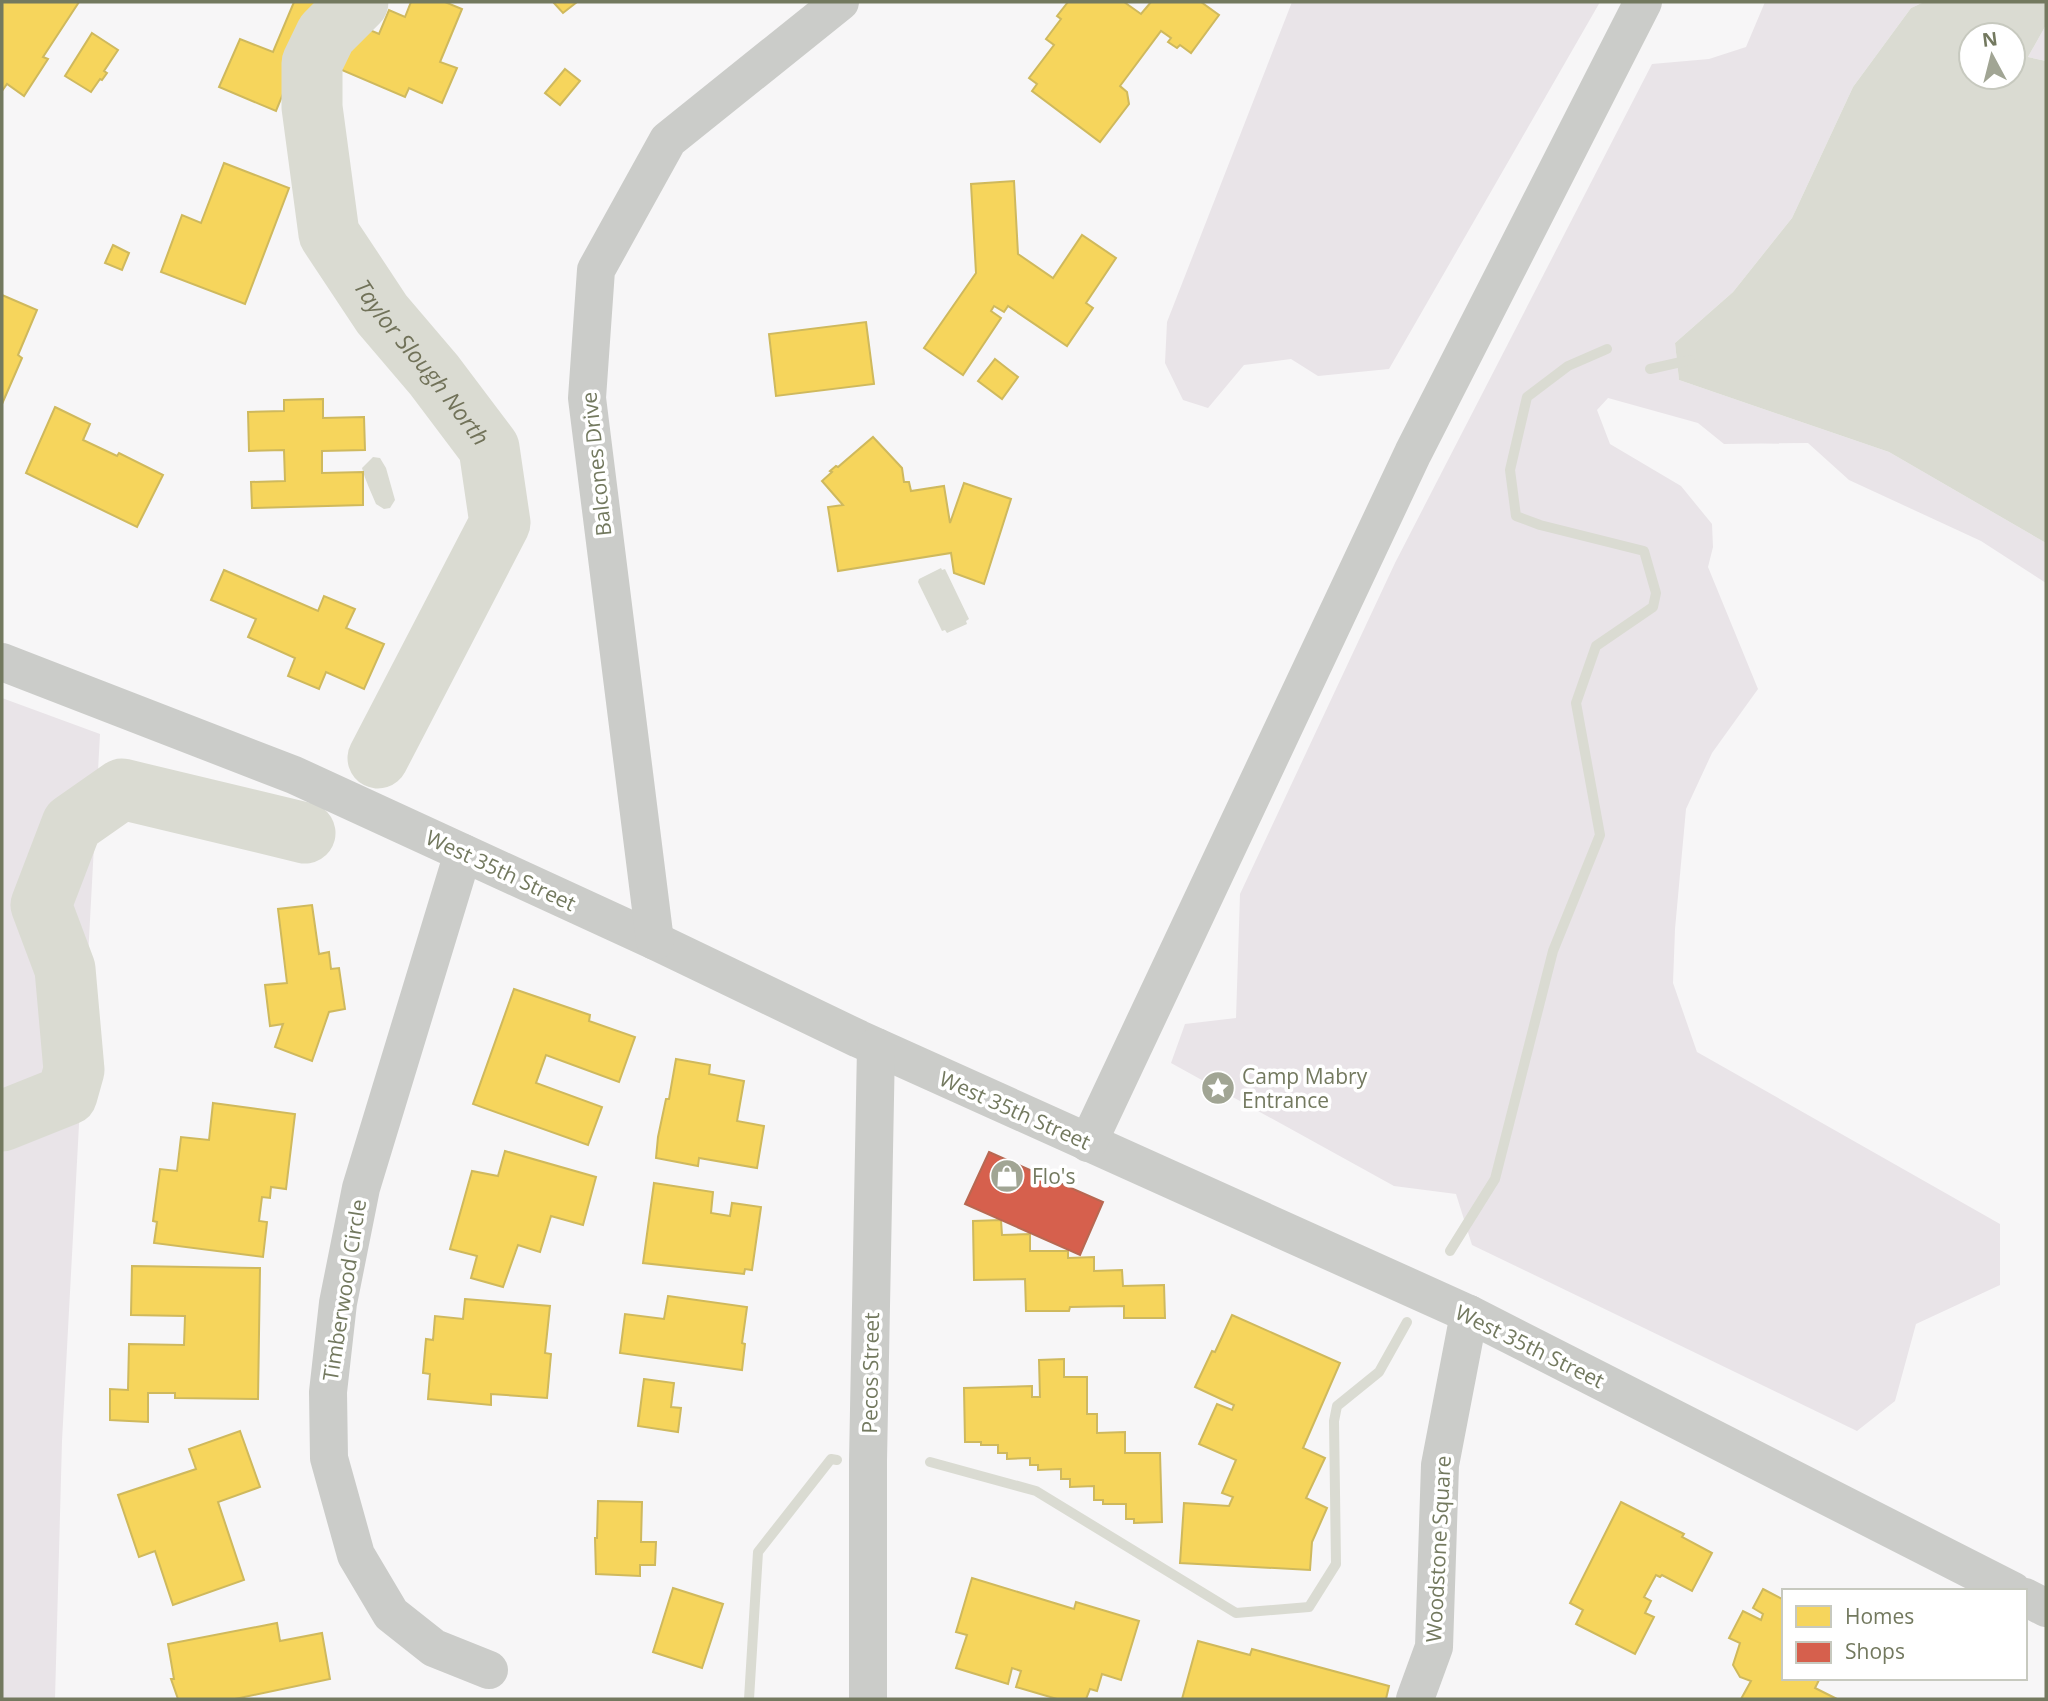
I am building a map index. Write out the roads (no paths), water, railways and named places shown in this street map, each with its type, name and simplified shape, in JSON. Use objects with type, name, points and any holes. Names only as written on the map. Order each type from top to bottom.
[{"type":"street","name":"Balcones Drive","points":[[655,941],[587,398],[596,270],[668,140],[840,2]]},
{"type":"street","points":[[1088,1143],[1413,453],[1643,2]]},
{"type":"street","name":"West 35th Street","points":[[2,662],[294,775],[655,941],[876,1047],[1469,1314],[2009,1589]]},
{"type":"street","name":"Timberwood Circle","points":[[463,853],[360,1188],[338,1303],[328,1392],[328,1458],[356,1555],[391,1614],[434,1648],[489,1670]]},
{"type":"street","name":"Pecos Street","points":[[868,1699],[868,1461],[876,1047]]},
{"type":"street","name":"Woodstone Square","points":[[1415,1699],[1434,1647],[1440,1465],[1469,1314]]},
{"type":"street","points":[[2027,1598],[2046,1608]]},
{"type":"waterway","name":"Taylor Slough North","points":[[358,2],[326,34],[312,63],[312,107],[329,234],[382,314],[434,375],[489,448],[500,523],[378,758]]},
{"type":"waterway","points":[[1450,1251],[1495,1179],[1553,951],[1600,835],[1576,703],[1596,646],[1653,607],[1656,593],[1644,551],[1540,525],[1516,516],[1510,470],[1527,397],[1568,366],[1607,349]]},
{"type":"waterway","points":[[1650,369],[1690,360]]},
{"type":"waterway","name":"Taylor Slough North","points":[[2,1121],[67,1095],[74,1070],[65,969],[41,905],[72,824],[122,789],[305,833]]},
{"type":"waterway","points":[[930,1462],[1036,1491],[1236,1613],[1309,1607],[1336,1564],[1334,1421],[1337,1406],[1379,1372],[1407,1322]]},
{"type":"waterway","points":[[749,1699],[758,1552],[831,1459],[837,1460]]},
{"type":"place","name":"Camp Mabry Entrance","points":[[1218,1088]]},
{"type":"place","name":"Flo's","points":[[1007,1176]]}]
